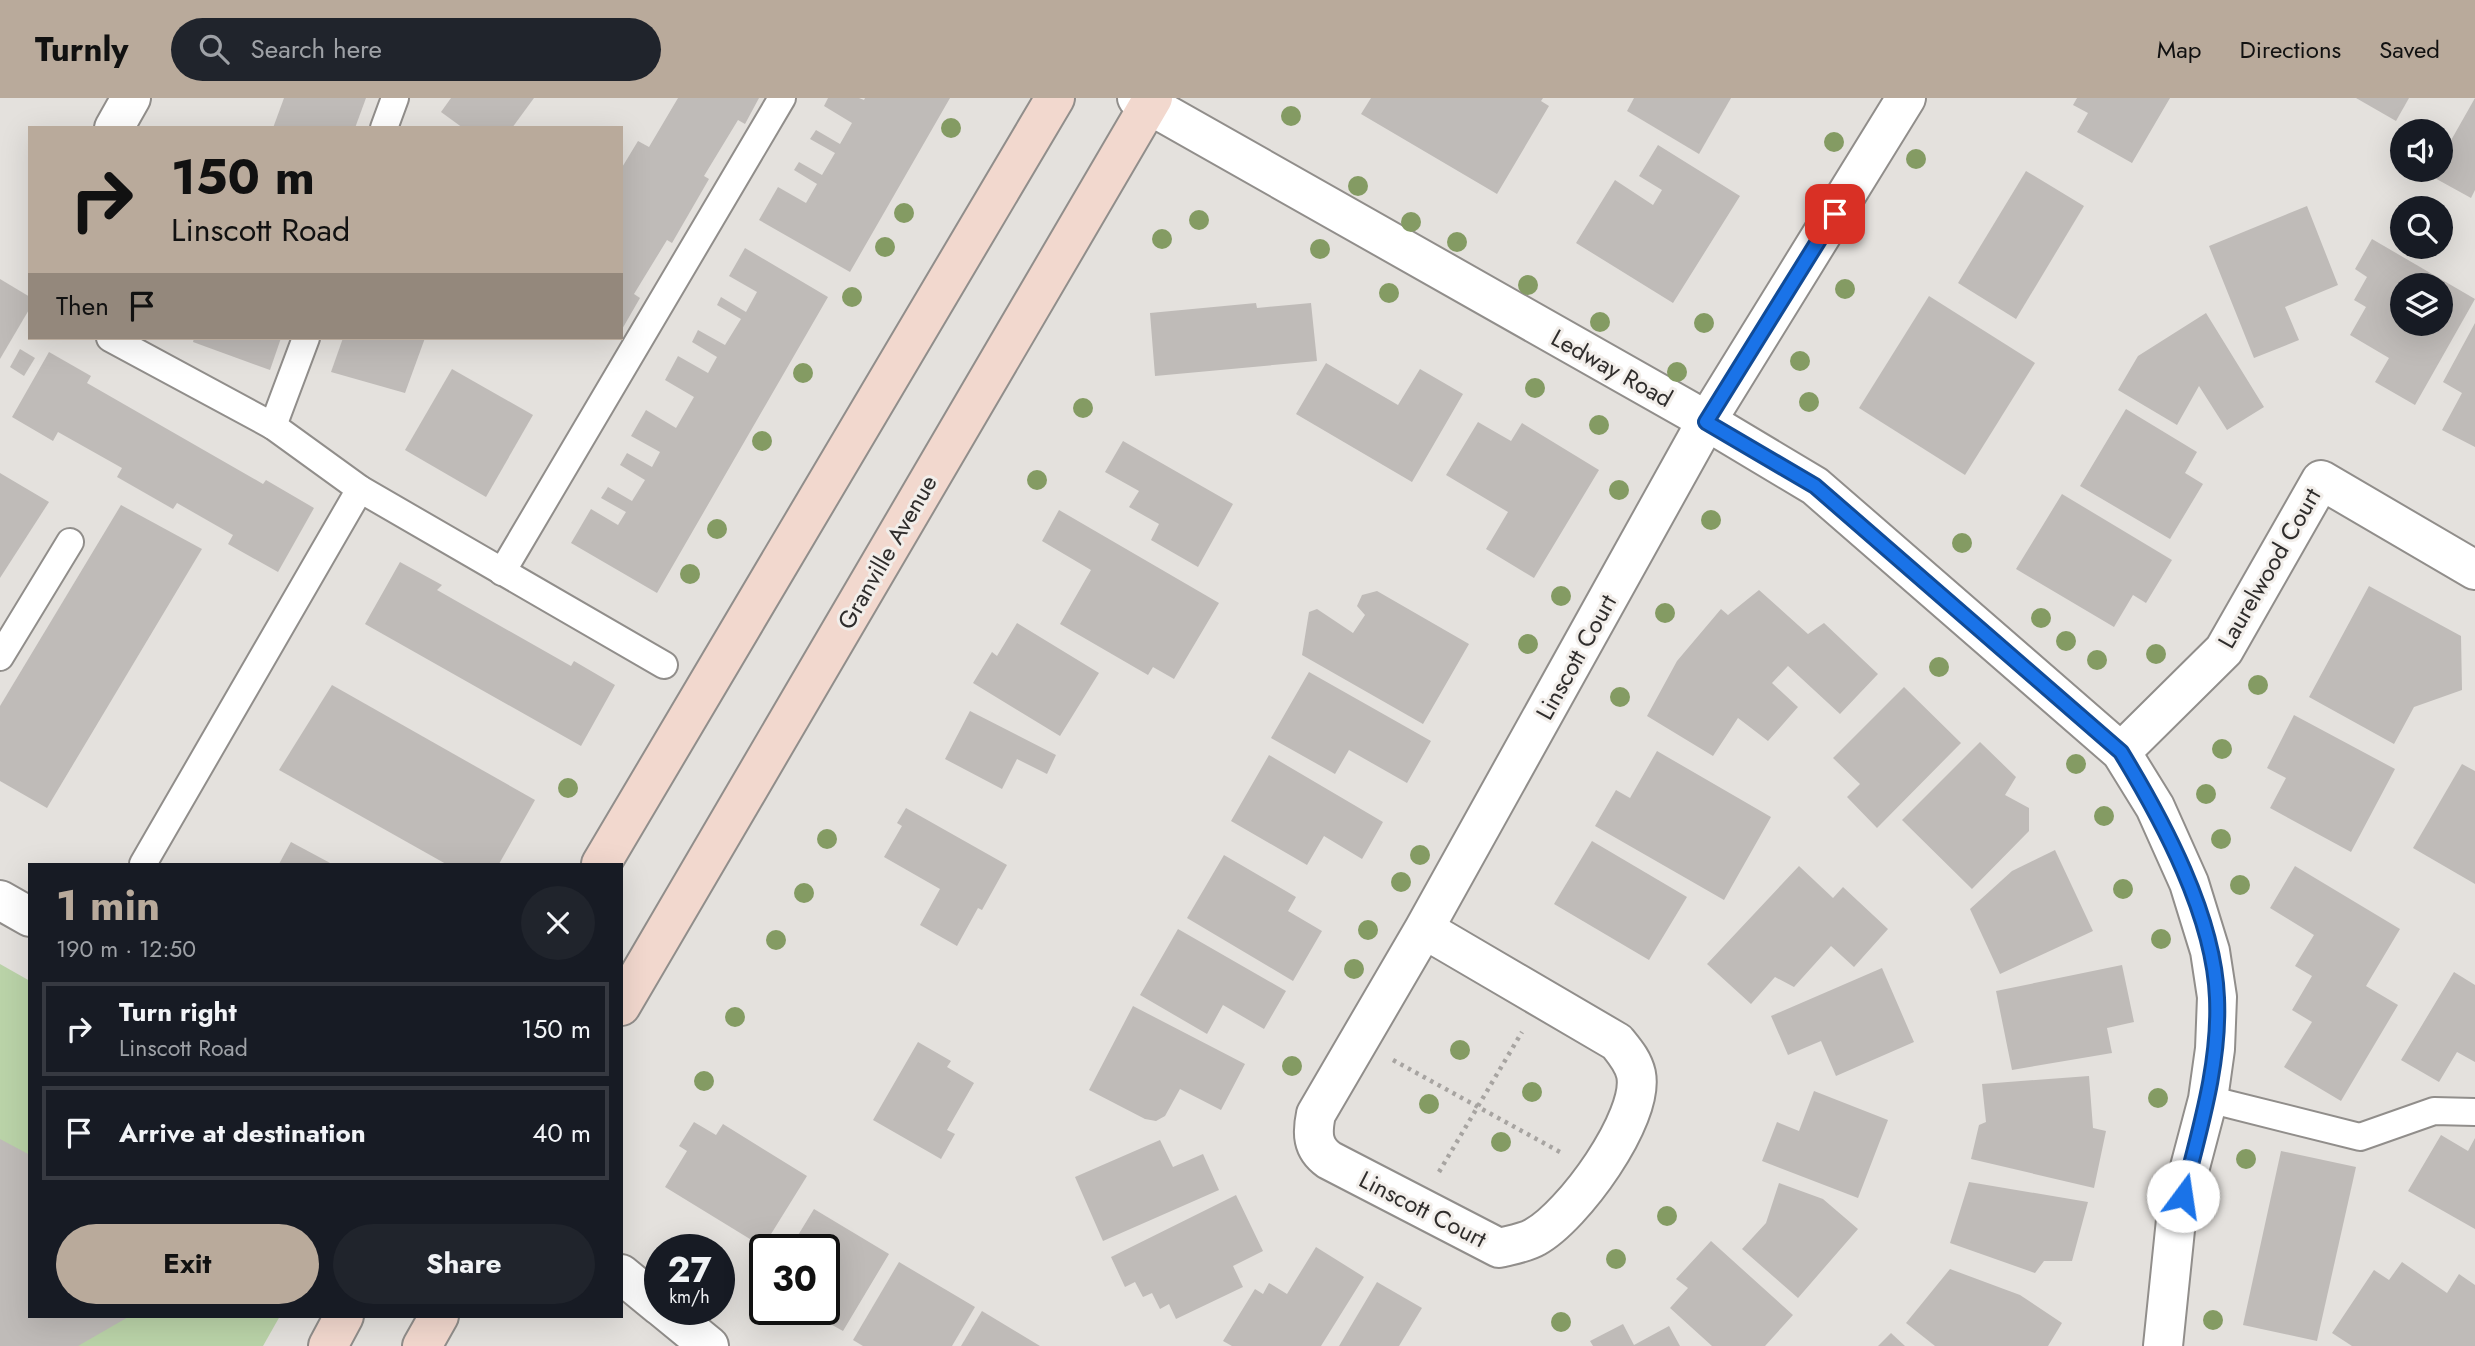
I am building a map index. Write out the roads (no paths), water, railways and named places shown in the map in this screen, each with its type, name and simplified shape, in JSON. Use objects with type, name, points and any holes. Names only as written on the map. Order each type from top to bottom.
[{"type":"main road","points":[[602,863],[1055,98]]},
{"type":"main road","name":"Granville Avenue","points":[[623,1003],[1146,100]]},
{"type":"main road","points":[[328,1346],[343,1318]]},
{"type":"main road","points":[[422,1346],[438,1318]]},
{"type":"street","points":[[115,126],[131,98]]},
{"type":"street","name":"Linscott Court","points":[[1424,929],[1617,1042],[1629,1056],[1636,1075],[1635,1097],[1629,1118],[1597,1173],[1561,1217],[1534,1238],[1499,1248],[1329,1160],[1320,1154],[1314,1139],[1312,1130],[1316,1114],[1424,929],[1706,422],[1906,98]]},
{"type":"street","name":"Ledway Road","points":[[1146,100],[1815,486],[2121,752],[2155,807],[2189,883],[2210,951],[2217,997],[2215,1049],[2208,1099],[2176,1220],[2163,1346]]},
{"type":"street","name":"Laurelwood Court","points":[[2121,752],[2224,650],[2321,480],[2475,570]]},
{"type":"street","points":[[0,900],[28,916]]},
{"type":"street","points":[[623,1276],[644,1293]]},
{"type":"street","points":[[683,1325],[709,1346]]},
{"type":"lane","points":[[385,126],[395,98]]},
{"type":"lane","points":[[502,572],[782,98]]},
{"type":"lane","points":[[114,340],[273,426],[360,489],[664,666]]},
{"type":"lane","points":[[273,426],[305,340]]},
{"type":"lane","points":[[144,863],[360,489]]},
{"type":"lane","points":[[3,644],[70,542]]},
{"type":"lane","points":[[2208,1099],[2360,1137],[2434,1111],[2475,1112]]}]
